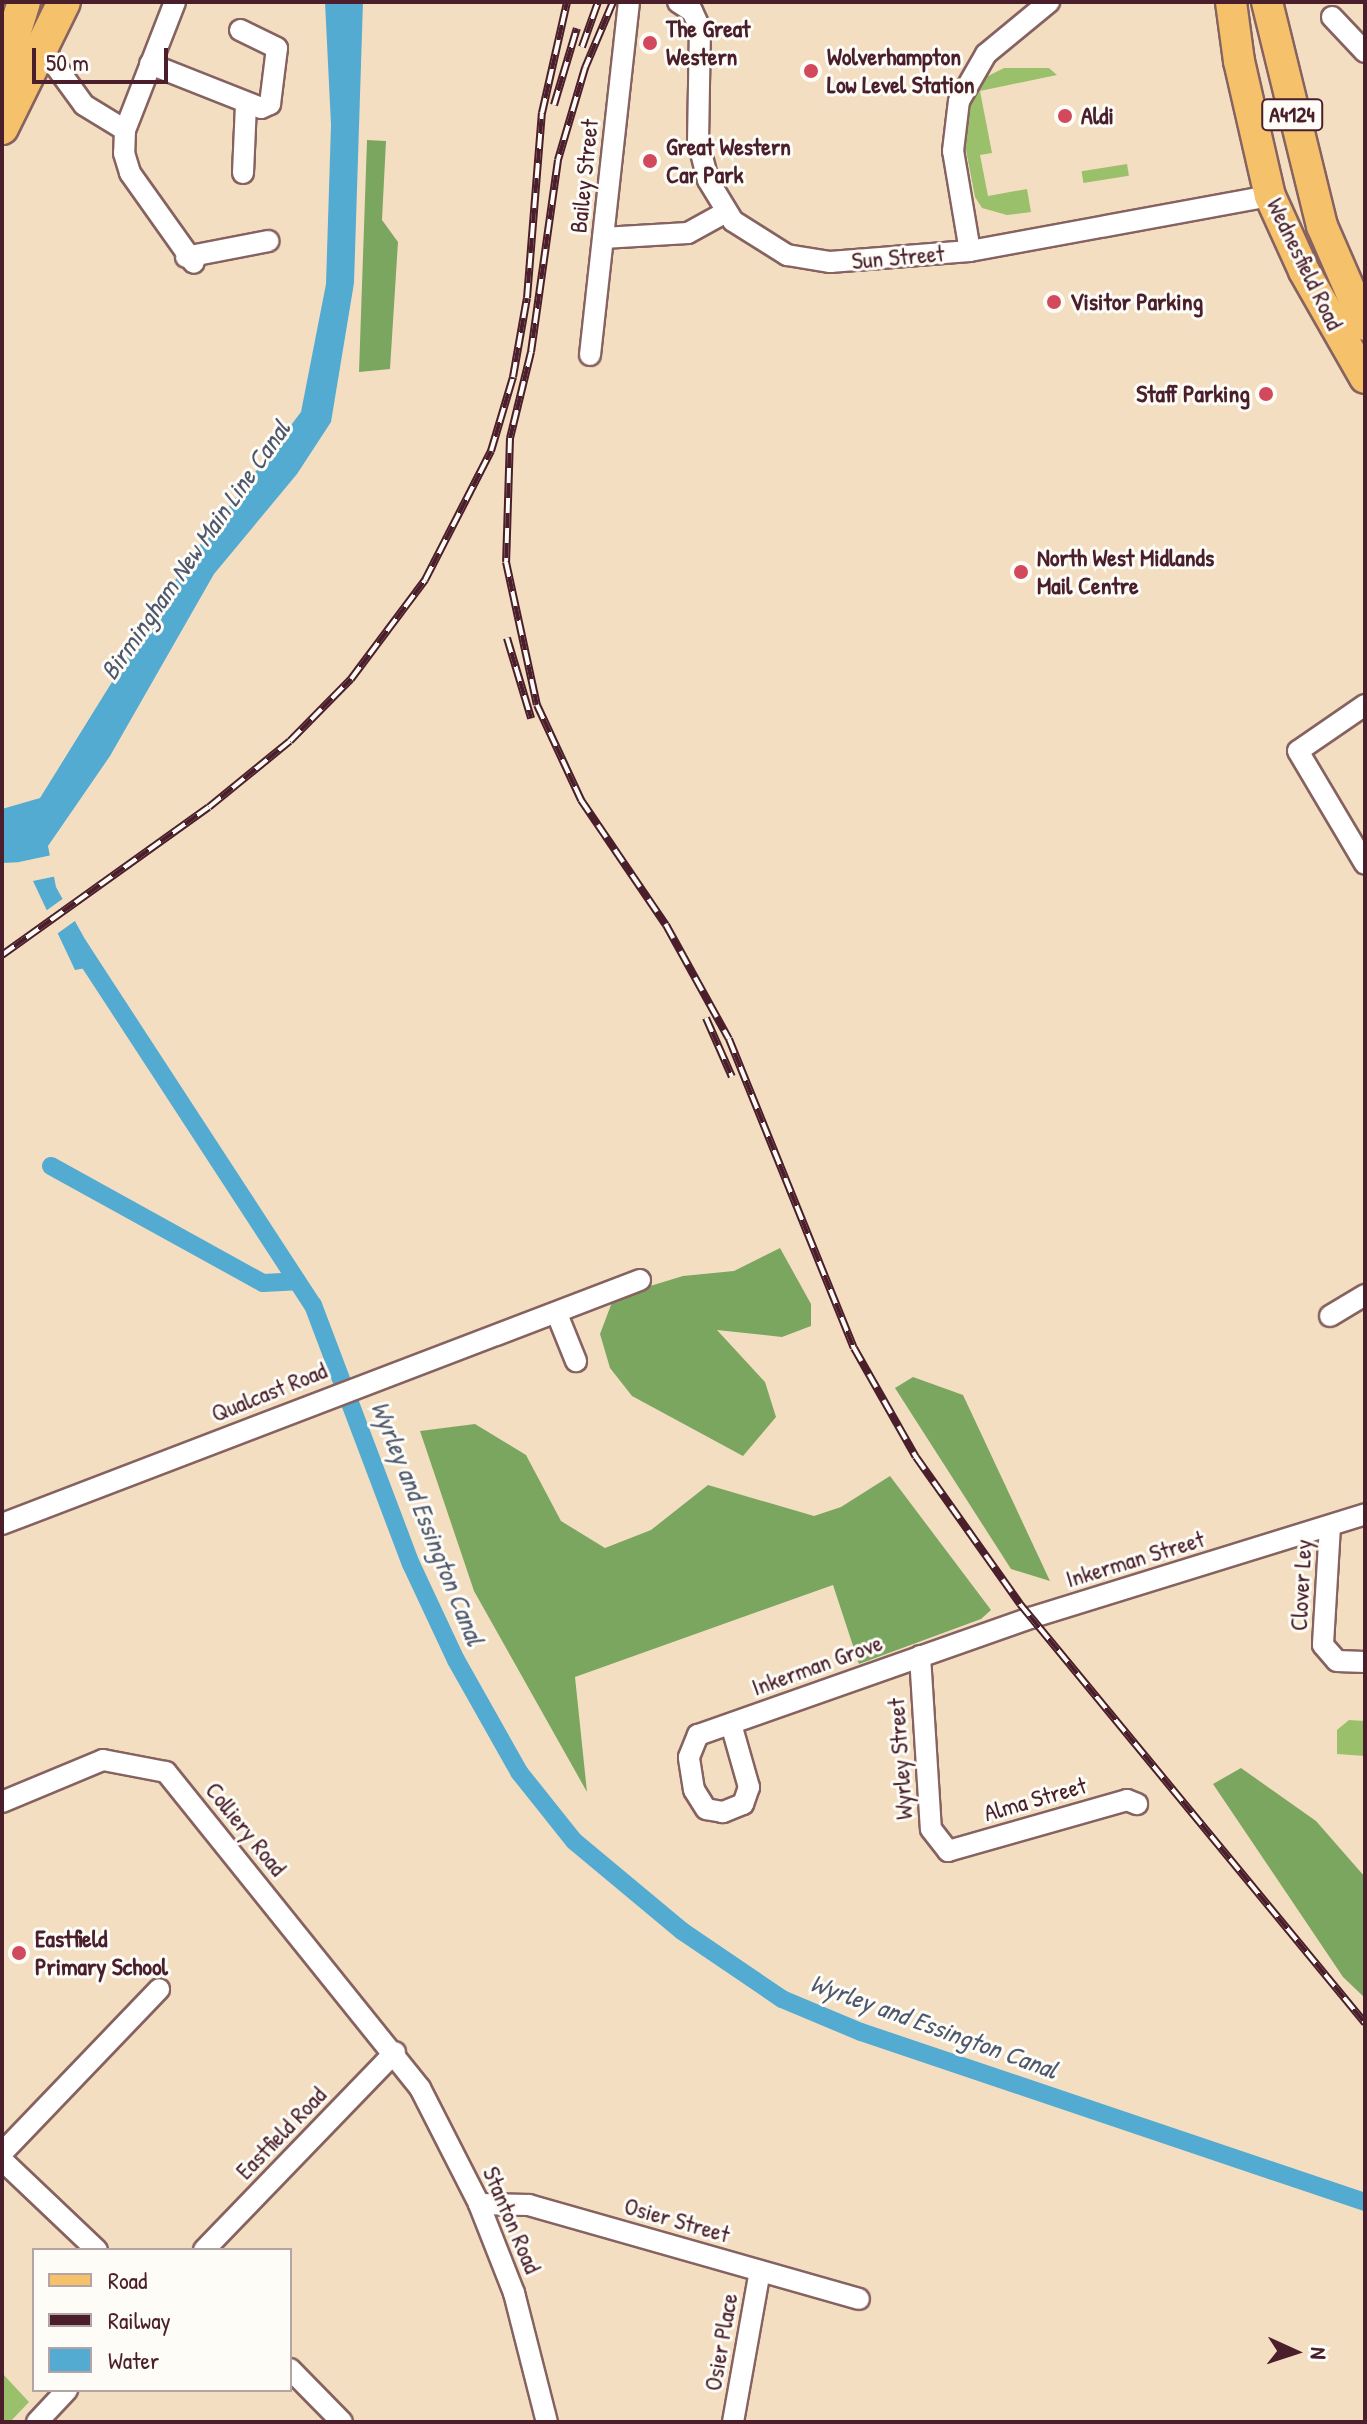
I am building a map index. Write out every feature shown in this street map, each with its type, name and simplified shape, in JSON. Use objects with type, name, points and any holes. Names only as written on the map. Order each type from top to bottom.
[{"type":"highway","points":[[2,128],[20,27],[64,2]]},
{"type":"main road","name":"Wednesfield Road","points":[[1231,2],[1239,61],[1304,271],[1365,378]]},
{"type":"main road","points":[[1255,2],[1280,193],[1322,226]]},
{"type":"main road","name":"Wednesfield Road","points":[[1267,2],[1322,226],[1365,325]]},
{"type":"street","points":[[175,2],[125,130],[130,173],[190,260],[268,241]]},
{"type":"street","name":"Bailey Street","points":[[590,355],[629,2]]},
{"type":"street","points":[[970,251],[953,151],[959,101],[986,54],[1049,2]]},
{"type":"street","name":"Sun Street","points":[[685,6],[700,28],[698,141],[708,180],[730,216],[768,246],[830,262],[970,251],[1280,193]]},
{"type":"street","points":[[1332,17],[1365,52]]},
{"type":"street","points":[[20,27],[60,69],[96,116],[125,130]]},
{"type":"street","points":[[150,64],[261,108],[270,104],[277,48],[240,30]]},
{"type":"street","points":[[243,173],[246,103]]},
{"type":"street","points":[[603,238],[688,233],[730,216]]},
{"type":"street","points":[[1365,705],[1298,751],[1365,864]]},
{"type":"street","name":"Qualcast Road","points":[[2,1524],[378,1377],[557,1314],[640,1280]]},
{"type":"street","points":[[1330,1316],[1365,1295]]},
{"type":"street","points":[[557,1314],[576,1361]]},
{"type":"street","name":"Inkerman Street","points":[[920,1656],[1365,1514]]},
{"type":"street","name":"Clover Ley","points":[[1330,1526],[1323,1645],[1337,1661],[1365,1662]]},
{"type":"street","name":"Inkerman Grove","points":[[731,1724],[920,1656]]},
{"type":"street","name":"Wyrley Street","points":[[920,1656],[931,1829],[948,1851]]},
{"type":"street","name":"Colliery Road","points":[[2,1802],[103,1760],[166,1772],[395,2052]]},
{"type":"street","name":"Alma Street","points":[[948,1851],[1127,1800],[1137,1804]]},
{"type":"street","points":[[2,2153],[159,1989]]},
{"type":"street","name":"Stanton Road","points":[[395,2052],[443,2128],[479,2204],[514,2293],[547,2422]]},
{"type":"street","name":"Eastfield Road","points":[[206,2248],[395,2052]]},
{"type":"street","points":[[2,2160],[95,2248]]},
{"type":"street","name":"Osier Street","points":[[479,2204],[529,2205],[859,2299]]},
{"type":"street","name":"Osier Place","points":[[733,2422],[760,2271]]},
{"type":"street","points":[[292,2371],[342,2422]]},
{"type":"street","points":[[37,2422],[65,2392]]},
{"type":"green space","points":[[1004,68],[1049,68],[1057,75],[980,91],[992,153],[980,155],[988,196],[1027,189],[1031,212],[1007,215],[982,208],[975,197],[965,145],[972,97],[980,80]]},
{"type":"green space","points":[[367,140],[386,141],[382,220],[398,242],[390,369],[359,372]]},
{"type":"green space","points":[[1127,164],[1129,176],[1083,183],[1082,171]]},
{"type":"green space","points":[[780,1248],[811,1304],[811,1326],[782,1337],[717,1330],[765,1382],[776,1417],[743,1456],[632,1396],[610,1368],[600,1334],[614,1297],[683,1276],[734,1271]]},
{"type":"green space","points":[[913,1377],[963,1395],[1050,1581],[1011,1569],[895,1388]]},
{"type":"green space","points":[[475,1424],[526,1455],[561,1521],[605,1548],[651,1530],[708,1485],[814,1516],[841,1507],[890,1476],[991,1610],[981,1619],[859,1664],[833,1585],[575,1677],[587,1792],[474,1591],[420,1431]]},
{"type":"green space","points":[[1349,1720],[1365,1721],[1365,1756],[1337,1754],[1337,1730]]},
{"type":"green space","points":[[1241,1768],[1316,1821],[1365,1877],[1365,1998],[1343,1977],[1213,1784]]},
{"type":"green space","points":[[2,2373],[29,2402],[10,2422],[2,2422]]},
{"type":"water","points":[[325,2],[363,2],[354,283],[331,422],[297,474],[214,574],[110,756],[48,846],[56,887],[91,950],[91,967],[75,970],[24,862],[2,863],[2,809],[40,798],[184,566],[301,412],[326,284],[331,125]]},
{"type":"pier","points":[[52,855],[57,876],[28,882],[19,862]]},
{"type":"pier","points":[[68,895],[79,918],[54,936],[43,913]]},
{"type":"waterway","name":"Wyrley and Essington Canal","points":[[78,945],[313,1305],[411,1564],[456,1660],[519,1772],[574,1841],[682,1931],[782,1999],[861,2032],[1365,2202]]},
{"type":"waterway","points":[[51,1166],[263,1283],[297,1281]]},
{"type":"railway","points":[[2,955],[209,807],[290,741],[351,679],[425,580],[491,451],[513,377],[527,298],[542,113],[567,2]]},
{"type":"railway","points":[[582,47],[598,2]]},
{"type":"railway","points":[[613,2],[585,68],[558,160],[531,352],[510,438],[506,562],[537,705],[581,800],[666,925],[729,1039],[854,1348],[916,1457],[1020,1604],[1365,2023]]},
{"type":"railway","points":[[554,105],[577,28]]},
{"type":"railway","points":[[507,638],[531,718]]},
{"type":"railway","points":[[706,1018],[732,1077]]},
{"type":"place","name":"The Great Western","points":[[650,43]]},
{"type":"place","name":"Wolverhampton Low Level Station","points":[[811,71]]},
{"type":"place","name":"Aldi","points":[[1065,116]]},
{"type":"place","name":"Great Western Car Park","points":[[650,161]]},
{"type":"place","name":"Visitor Parking","points":[[1054,302]]},
{"type":"place","name":"Staff Parking","points":[[1266,394]]},
{"type":"place","name":"North West Midlands Mail Centre","points":[[1021,572]]},
{"type":"place","name":"Eastfield Primary School","points":[[19,1953]]},
{"type":"water label","name":"Birmingham New Main Line Canal","points":[[195,550]]}]
